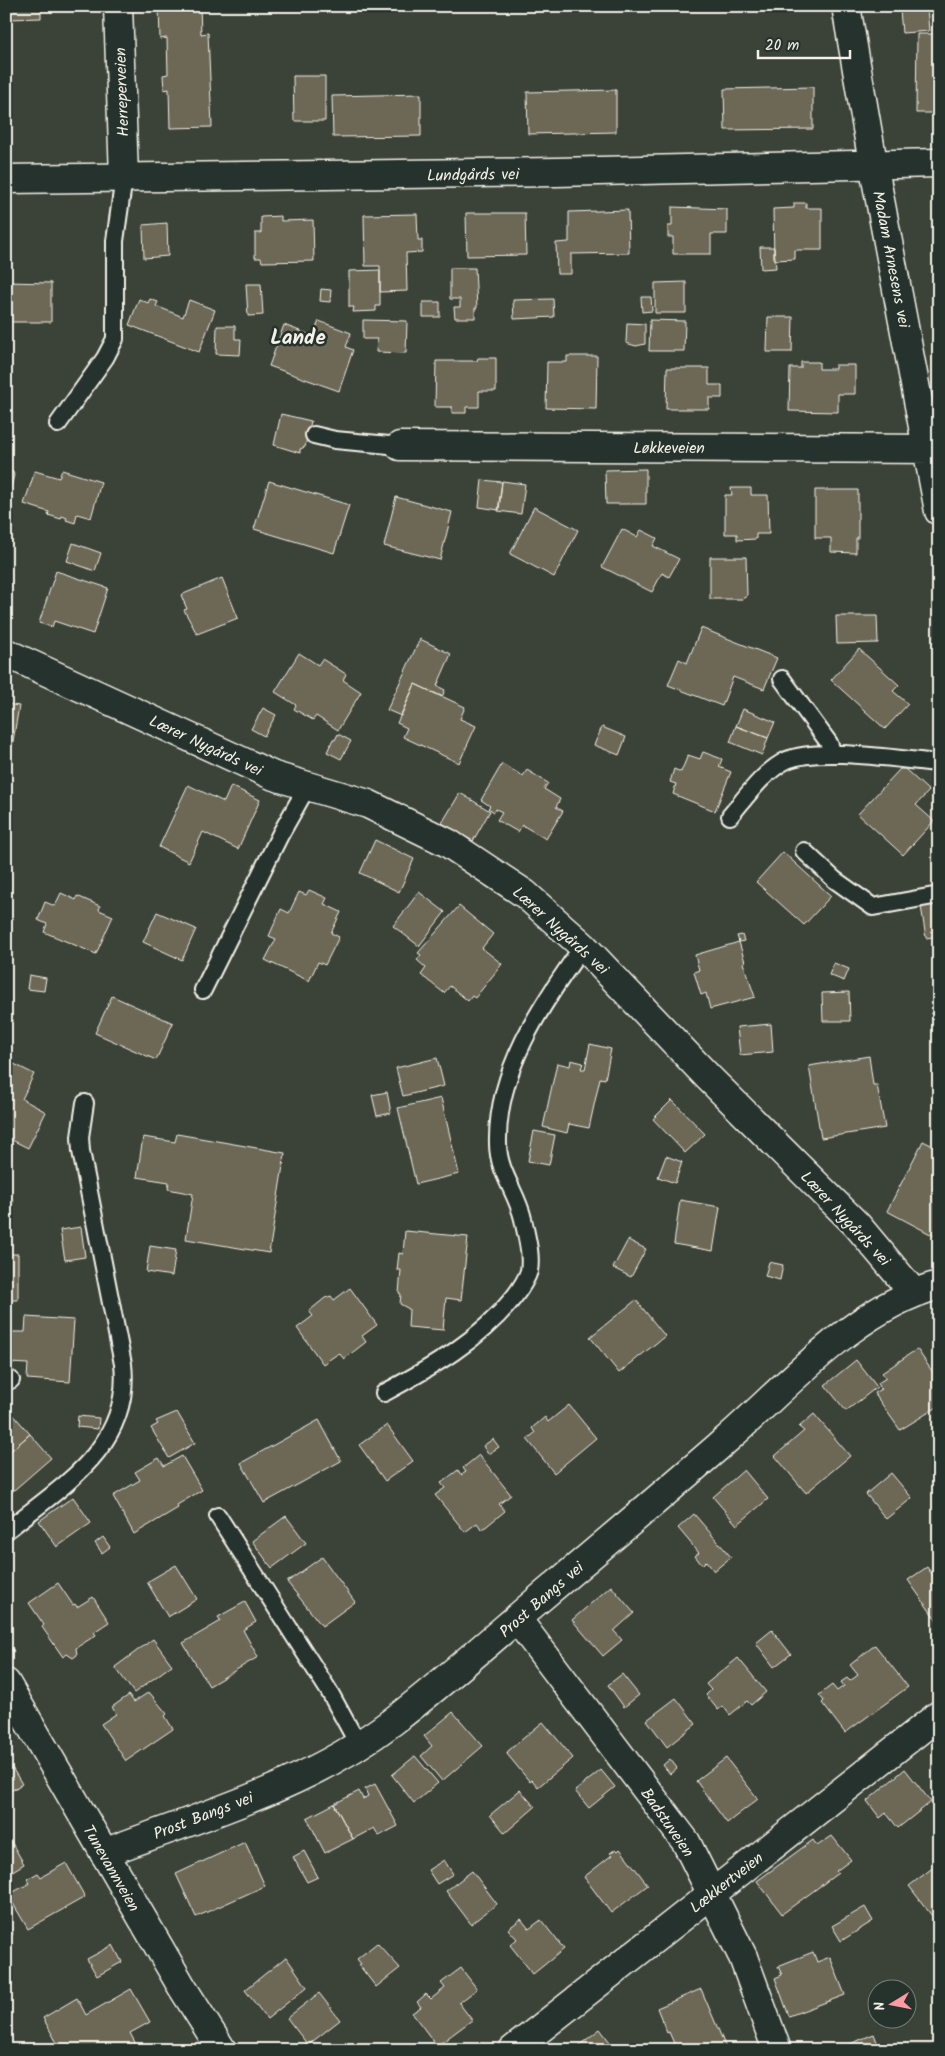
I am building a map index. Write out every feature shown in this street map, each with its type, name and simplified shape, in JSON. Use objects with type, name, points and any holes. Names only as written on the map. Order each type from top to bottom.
[{"type":"street","name":"Herreperveien","points":[[118,6],[124,177]]},
{"type":"street","name":"Madam Arnesens vei","points":[[846,6],[873,163],[933,449],[939,511]]},
{"type":"street","name":"Lundgårds vei","points":[[6,179],[556,172],[873,163],[939,163]]},
{"type":"street","name":"Løkkeveien","points":[[400,446],[933,449]]},
{"type":"street","name":"Lærer Nygårds vei","points":[[6,653],[274,776],[368,804],[448,843],[524,894],[583,946],[708,1077],[857,1225],[913,1292]]},
{"type":"street","name":"Prost Bangs vei","points":[[104,1853],[299,1777],[358,1744],[390,1723],[469,1662],[770,1402],[838,1339],[870,1314],[913,1292],[939,1285]]},
{"type":"street","name":"Badstuveien","points":[[517,1619],[686,1842],[743,1957],[777,2050]]},
{"type":"street","name":"Tunevannveien","points":[[6,1683],[182,1987],[222,2050]]},
{"type":"street","name":"Lækkertveien","points":[[513,2050],[939,1715]]},
{"type":"lane","points":[[58,424],[105,358],[115,339],[115,242],[124,177]]},
{"type":"lane","points":[[314,435],[335,440],[400,446]]},
{"type":"lane","points":[[782,679],[829,743],[833,754]]},
{"type":"lane","points":[[730,816],[761,780],[787,760],[816,753],[939,763]]},
{"type":"lane","points":[[202,990],[280,835],[307,787]]},
{"type":"lane","points":[[804,851],[834,880],[873,907],[939,895]]},
{"type":"lane","points":[[384,1393],[432,1367],[482,1332],[501,1313],[525,1282],[529,1261],[524,1221],[499,1162],[498,1143],[501,1100],[532,1025],[583,946]]},
{"type":"lane","points":[[6,1531],[92,1458],[115,1426],[121,1406],[125,1382],[123,1364],[81,1151],[80,1137],[84,1103]]},
{"type":"lane","points":[[218,1516],[329,1691],[358,1744]]},
{"type":"building","points":[[8,6],[41,6],[41,18],[8,19]]},
{"type":"building","points":[[159,6],[200,6],[201,34],[208,33],[212,127],[170,128],[169,89],[164,90],[163,75],[168,74],[167,38],[160,39]]},
{"type":"building","points":[[932,6],[939,6],[939,29],[933,29]]},
{"type":"building","points":[[927,8],[929,31],[902,33],[900,10]]},
{"type":"building","points":[[917,34],[939,34],[939,113],[916,113]]},
{"type":"building","points":[[293,76],[325,76],[325,121],[294,121]]},
{"type":"building","points":[[813,87],[813,129],[725,130],[724,89]]},
{"type":"building","points":[[616,90],[616,132],[528,134],[527,92]]},
{"type":"building","points":[[421,94],[421,136],[333,137],[332,96]]},
{"type":"building","points":[[6,99],[8,99],[8,143],[6,143]]},
{"type":"building","points":[[794,203],[806,203],[806,208],[822,208],[822,250],[795,250],[795,259],[774,260],[773,209],[794,208]]},
{"type":"building","points":[[937,206],[939,206],[939,249],[937,249]]},
{"type":"building","points":[[672,207],[727,209],[727,234],[711,234],[711,254],[673,254],[673,237],[668,237],[668,226],[672,226]]},
{"type":"building","points":[[628,210],[629,253],[571,254],[571,274],[557,274],[556,243],[569,242],[569,212]]},
{"type":"building","points":[[466,213],[525,213],[526,255],[467,256]]},
{"type":"building","points":[[417,214],[418,240],[422,240],[422,252],[406,253],[407,291],[380,292],[380,266],[365,266],[364,215]]},
{"type":"building","points":[[281,216],[281,221],[313,220],[314,261],[262,262],[261,258],[255,258],[255,233],[261,233],[261,217]]},
{"type":"building","points":[[167,223],[168,256],[144,258],[143,225]]},
{"type":"building","points":[[760,247],[774,247],[776,268],[761,269]]},
{"type":"building","points":[[450,268],[475,268],[477,308],[475,308],[475,318],[455,318],[454,307],[460,307],[460,299],[450,299]]},
{"type":"building","points":[[380,270],[380,306],[376,306],[376,311],[353,312],[354,307],[349,307],[349,271]]},
{"type":"building","points":[[6,282],[51,283],[51,322],[6,322]]},
{"type":"building","points":[[686,282],[686,313],[655,313],[655,283]]},
{"type":"building","points":[[246,284],[261,284],[263,315],[248,316]]},
{"type":"building","points":[[321,289],[331,290],[330,302],[320,301]]},
{"type":"building","points":[[641,297],[651,297],[652,311],[642,312]]},
{"type":"building","points":[[139,299],[148,303],[150,299],[158,302],[156,306],[183,317],[189,300],[215,310],[199,352],[129,325]]},
{"type":"building","points":[[553,299],[554,317],[514,319],[513,300]]},
{"type":"building","points":[[423,302],[440,302],[440,317],[423,317]]},
{"type":"building","points":[[768,317],[793,317],[792,352],[767,352]]},
{"type":"building","points":[[363,320],[407,321],[406,353],[376,352],[377,339],[363,339]]},
{"type":"building","points":[[650,320],[685,321],[684,351],[649,351]]},
{"type":"building","points":[[319,321],[351,333],[346,347],[353,350],[339,391],[269,366],[284,325],[313,336]]},
{"type":"building","points":[[627,323],[645,324],[645,344],[636,346],[626,343]]},
{"type":"building","points":[[217,326],[235,326],[235,339],[241,339],[240,355],[216,354]]},
{"type":"building","points":[[567,356],[597,356],[596,409],[546,408],[547,362],[567,362]]},
{"type":"building","points":[[478,358],[496,358],[496,391],[479,391],[479,407],[466,407],[466,413],[452,413],[452,407],[435,407],[436,361],[477,361]]},
{"type":"building","points":[[801,362],[819,362],[819,369],[835,369],[835,365],[855,365],[855,394],[838,394],[838,412],[789,411],[790,368],[801,368]]},
{"type":"building","points":[[667,368],[709,368],[709,385],[722,385],[722,398],[709,398],[709,409],[666,409]]},
{"type":"building","points":[[281,414],[311,421],[305,447],[300,449],[300,453],[274,445]]},
{"type":"building","points":[[646,469],[646,504],[606,504],[605,470]]},
{"type":"building","points":[[6,470],[13,472],[14,475],[8,499]]},
{"type":"building","points":[[62,470],[101,482],[91,518],[77,514],[75,523],[66,520],[67,518],[62,516],[61,519],[48,515],[49,512],[24,504],[35,471],[59,478]]},
{"type":"building","points":[[482,480],[502,482],[499,510],[479,507]]},
{"type":"building","points":[[269,481],[349,505],[334,553],[254,529]]},
{"type":"building","points":[[502,481],[525,484],[521,514],[498,511]]},
{"type":"building","points":[[731,488],[751,488],[751,495],[768,495],[769,534],[756,534],[756,539],[737,540],[737,534],[725,534],[725,495],[732,495]]},
{"type":"building","points":[[815,490],[858,490],[858,538],[856,538],[856,553],[831,552],[831,538],[815,538]]},
{"type":"building","points":[[396,497],[452,512],[440,560],[384,546]]},
{"type":"building","points":[[534,507],[578,530],[554,577],[510,554]]},
{"type":"building","points":[[622,529],[637,537],[641,530],[657,538],[653,546],[679,559],[669,577],[662,573],[652,592],[602,567]]},
{"type":"building","points":[[73,543],[101,553],[95,571],[67,561]]},
{"type":"building","points":[[710,557],[746,557],[747,596],[742,599],[710,599]]},
{"type":"building","points":[[56,571],[108,588],[93,634],[54,621],[52,627],[39,623]]},
{"type":"building","points":[[222,578],[238,618],[197,634],[184,610],[187,609],[181,595]]},
{"type":"building","points":[[836,616],[877,616],[878,643],[837,644]]},
{"type":"building","points":[[701,628],[777,658],[764,689],[733,677],[722,706],[668,685],[679,659],[687,663]]},
{"type":"building","points":[[420,639],[451,654],[437,686],[445,690],[442,697],[415,684],[401,716],[387,710]]},
{"type":"building","points":[[859,649],[899,685],[893,691],[908,704],[885,729],[831,680]]},
{"type":"building","points":[[299,653],[318,665],[322,659],[346,674],[343,680],[361,692],[338,730],[316,716],[313,720],[294,709],[296,705],[275,692]]},
{"type":"building","points":[[415,684],[465,707],[460,719],[476,726],[459,763],[403,737],[407,728],[397,723]]},
{"type":"building","points":[[6,704],[19,706],[12,747],[6,746]]},
{"type":"building","points":[[263,708],[276,715],[264,736],[251,729]]},
{"type":"building","points":[[743,709],[775,722],[768,738],[736,726]]},
{"type":"building","points":[[736,726],[768,738],[762,755],[730,742]]},
{"type":"building","points":[[602,727],[626,737],[619,755],[594,745]]},
{"type":"building","points":[[338,734],[351,741],[341,759],[327,752],[333,739],[335,740]]},
{"type":"building","points":[[703,752],[722,759],[719,767],[731,772],[715,811],[673,794],[676,784],[670,782],[674,769],[681,772],[688,755],[700,759]]},
{"type":"building","points":[[502,764],[523,776],[527,770],[548,783],[544,789],[560,799],[556,807],[563,811],[546,839],[522,825],[518,832],[497,820],[502,812],[496,809],[494,812],[488,808],[490,806],[481,800]]},
{"type":"building","points":[[900,769],[905,769],[929,791],[916,805],[934,821],[903,855],[858,814]]},
{"type":"building","points":[[188,785],[224,802],[231,786],[260,800],[238,849],[203,832],[189,862],[159,847]]},
{"type":"building","points":[[460,793],[490,811],[473,841],[442,823]]},
{"type":"building","points":[[375,840],[414,859],[399,892],[360,873]]},
{"type":"building","points":[[783,852],[831,896],[804,925],[756,882]]},
{"type":"building","points":[[309,890],[327,898],[324,904],[341,912],[331,933],[339,937],[325,965],[318,962],[309,981],[265,960],[276,939],[269,936],[281,909],[289,913],[299,892],[306,895]]},
{"type":"building","points":[[419,892],[445,912],[419,946],[393,926]]},
{"type":"building","points":[[61,893],[76,900],[77,896],[100,906],[99,910],[113,916],[96,954],[44,932],[47,924],[38,920],[45,902],[55,906]]},
{"type":"building","points":[[939,903],[939,936],[926,938],[921,906]]},
{"type":"building","points":[[459,906],[493,934],[482,948],[502,964],[475,998],[472,996],[468,1001],[450,986],[444,993],[421,975],[426,968],[417,960],[421,955],[418,953]]},
{"type":"building","points":[[157,912],[196,929],[182,960],[143,942]]},
{"type":"building","points":[[742,935],[744,941],[739,942],[737,936]]},
{"type":"building","points":[[739,942],[745,962],[743,963],[755,997],[710,1009],[706,993],[701,995],[694,972],[699,970],[695,955]]},
{"type":"building","points":[[834,963],[849,969],[844,981],[829,975]]},
{"type":"building","points":[[29,975],[46,978],[44,991],[27,989]]},
{"type":"building","points":[[849,992],[850,1021],[823,1021],[822,993]]},
{"type":"building","points":[[112,996],[173,1023],[156,1060],[95,1033]]},
{"type":"building","points":[[771,1024],[773,1052],[740,1055],[737,1027]]},
{"type":"building","points":[[590,1044],[611,1049],[605,1079],[600,1078],[589,1128],[569,1124],[567,1133],[543,1127],[557,1063],[570,1066],[571,1060],[583,1063],[581,1069],[585,1069]]},
{"type":"building","points":[[869,1056],[873,1085],[877,1085],[885,1128],[821,1138],[809,1066]]},
{"type":"building","points":[[437,1058],[444,1086],[403,1096],[396,1068]]},
{"type":"building","points":[[6,1060],[34,1074],[22,1099],[46,1112],[28,1148],[6,1137]]},
{"type":"building","points":[[387,1092],[391,1113],[377,1116],[372,1095]]},
{"type":"building","points":[[441,1098],[459,1174],[416,1184],[398,1108]]},
{"type":"building","points":[[672,1100],[705,1134],[685,1153],[653,1119]]},
{"type":"building","points":[[534,1131],[555,1135],[549,1165],[528,1161]]},
{"type":"building","points":[[177,1134],[285,1153],[269,1253],[186,1239],[193,1194],[168,1189],[169,1182],[137,1177],[143,1137],[175,1142]]},
{"type":"building","points":[[923,1141],[939,1149],[938,1238],[887,1211]]},
{"type":"building","points":[[666,1156],[682,1162],[675,1183],[658,1177]]},
{"type":"building","points":[[6,1195],[14,1201],[6,1212]]},
{"type":"building","points":[[680,1200],[720,1207],[713,1251],[674,1244]]},
{"type":"building","points":[[81,1227],[85,1257],[65,1260],[60,1230]]},
{"type":"building","points":[[405,1231],[468,1237],[461,1300],[446,1298],[443,1330],[408,1327],[409,1309],[400,1304],[401,1270],[397,1270],[399,1253],[403,1254]]},
{"type":"building","points":[[628,1240],[646,1249],[631,1277],[613,1268]]},
{"type":"building","points":[[150,1246],[176,1250],[172,1276],[146,1272]]},
{"type":"building","points":[[6,1254],[18,1254],[18,1300],[6,1300]]},
{"type":"building","points":[[769,1262],[783,1265],[780,1280],[765,1276]]},
{"type":"building","points":[[350,1288],[377,1325],[362,1336],[366,1342],[344,1359],[339,1353],[323,1364],[297,1328],[313,1316],[309,1311],[325,1298],[331,1296],[334,1300]]},
{"type":"building","points":[[636,1300],[665,1336],[619,1373],[590,1337]]},
{"type":"building","points":[[26,1317],[74,1320],[70,1382],[27,1379],[28,1364],[9,1363],[11,1332],[25,1332]]},
{"type":"building","points":[[917,1349],[936,1377],[939,1377],[939,1406],[900,1430],[874,1393],[881,1389],[878,1383],[886,1378],[882,1373]]},
{"type":"building","points":[[856,1360],[877,1387],[846,1411],[825,1385]]},
{"type":"building","points":[[569,1405],[596,1438],[554,1473],[527,1439],[535,1433],[532,1428],[545,1417],[548,1422]]},
{"type":"building","points":[[10,1411],[30,1434],[6,1455],[6,1415]]},
{"type":"building","points":[[177,1412],[195,1443],[169,1458],[151,1428],[158,1424],[156,1421]]},
{"type":"building","points":[[814,1414],[850,1456],[806,1493],[775,1456],[804,1431],[799,1427]]},
{"type":"building","points":[[78,1416],[99,1418],[98,1429],[77,1427]]},
{"type":"building","points":[[319,1420],[341,1461],[264,1503],[241,1463]]},
{"type":"building","points":[[387,1425],[413,1461],[385,1481],[359,1445]]},
{"type":"building","points":[[30,1434],[51,1458],[6,1497],[6,1455]]},
{"type":"building","points":[[493,1439],[499,1447],[488,1454],[483,1446]]},
{"type":"building","points":[[479,1455],[511,1495],[499,1504],[505,1511],[482,1530],[477,1523],[465,1532],[435,1495],[445,1488],[441,1483],[458,1470],[461,1475],[466,1472],[463,1468]]},
{"type":"building","points":[[182,1456],[202,1490],[177,1505],[178,1508],[134,1534],[113,1496],[140,1480],[135,1472],[159,1458],[164,1466]]},
{"type":"building","points":[[744,1470],[768,1499],[737,1525],[713,1497]]},
{"type":"building","points":[[891,1473],[912,1498],[886,1519],[866,1494]]},
{"type":"building","points":[[73,1497],[91,1523],[57,1547],[39,1521]]},
{"type":"building","points":[[694,1514],[731,1557],[714,1571],[706,1561],[702,1565],[695,1556],[699,1553],[678,1528]]},
{"type":"building","points":[[286,1516],[306,1543],[272,1568],[252,1541]]},
{"type":"building","points":[[103,1537],[110,1547],[102,1553],[95,1543]]},
{"type":"building","points":[[322,1557],[355,1602],[322,1626],[287,1582]]},
{"type":"building","points":[[176,1565],[197,1599],[168,1617],[147,1582]]},
{"type":"building","points":[[927,1567],[939,1584],[939,1624],[908,1580]]},
{"type":"building","points":[[58,1583],[73,1605],[75,1604],[77,1607],[93,1597],[109,1622],[94,1632],[96,1635],[76,1648],[77,1655],[73,1658],[67,1654],[63,1657],[42,1627],[44,1625],[29,1603]]},
{"type":"building","points":[[611,1586],[634,1613],[614,1631],[622,1640],[603,1656],[572,1620]]},
{"type":"building","points":[[245,1602],[256,1622],[243,1630],[258,1657],[209,1686],[183,1643],[221,1621],[218,1617]]},
{"type":"building","points":[[772,1630],[791,1654],[774,1667],[756,1643]]},
{"type":"building","points":[[153,1639],[172,1665],[134,1693],[115,1667]]},
{"type":"building","points":[[875,1645],[908,1687],[845,1733],[822,1703],[824,1701],[819,1695],[832,1685],[837,1691],[844,1686],[841,1682],[847,1678],[850,1681],[858,1675],[850,1665]]},
{"type":"building","points":[[738,1658],[766,1692],[751,1705],[747,1701],[730,1715],[723,1706],[718,1710],[706,1695],[711,1690],[706,1684]]},
{"type":"building","points":[[622,1674],[639,1695],[624,1707],[608,1685]]},
{"type":"building","points":[[149,1692],[167,1714],[165,1716],[173,1729],[126,1761],[101,1724],[116,1714],[112,1707],[129,1695],[134,1702]]},
{"type":"building","points":[[676,1698],[696,1724],[667,1747],[647,1720]]},
{"type":"building","points":[[453,1712],[483,1746],[442,1781],[421,1756],[432,1746],[424,1736]]},
{"type":"building","points":[[543,1722],[573,1758],[538,1787],[532,1780],[530,1782],[507,1754],[508,1751]]},
{"type":"building","points":[[415,1756],[438,1783],[414,1803],[392,1775]]},
{"type":"building","points":[[6,1758],[22,1784],[6,1794]]},
{"type":"building","points":[[726,1758],[758,1799],[727,1823],[696,1781]]},
{"type":"building","points":[[670,1759],[677,1768],[670,1774],[663,1765]]},
{"type":"building","points":[[905,1769],[931,1802],[898,1828],[886,1813],[880,1818],[867,1801]]},
{"type":"building","points":[[601,1770],[615,1787],[589,1808],[575,1791]]},
{"type":"building","points":[[375,1784],[398,1826],[379,1836],[374,1828],[353,1839],[334,1804],[359,1791],[363,1799],[368,1796],[365,1789]]},
{"type":"building","points":[[520,1790],[535,1807],[505,1833],[490,1815]]},
{"type":"building","points":[[334,1804],[353,1839],[325,1853],[307,1818]]},
{"type":"building","points":[[6,1833],[24,1864],[6,1875]]},
{"type":"building","points":[[832,1836],[851,1860],[836,1871],[838,1873],[782,1914],[757,1881],[813,1840],[817,1846]]},
{"type":"building","points":[[245,1842],[265,1886],[196,1917],[176,1874]]},
{"type":"building","points":[[616,1849],[618,1851],[620,1849],[648,1885],[611,1913],[584,1877],[612,1855],[610,1853]]},
{"type":"building","points":[[304,1851],[318,1877],[307,1882],[293,1857]]},
{"type":"building","points":[[444,1860],[453,1874],[437,1884],[428,1870]]},
{"type":"building","points":[[66,1863],[85,1897],[28,1929],[8,1895],[30,1883],[27,1879],[38,1873],[41,1877]]},
{"type":"building","points":[[939,1863],[939,1925],[909,1886]]},
{"type":"building","points":[[472,1871],[497,1904],[471,1924],[446,1891]]},
{"type":"building","points":[[865,1907],[873,1921],[841,1941],[832,1926]]},
{"type":"building","points":[[521,1919],[529,1929],[541,1920],[564,1949],[533,1974],[510,1945],[517,1939],[508,1929]]},
{"type":"building","points":[[6,1922],[13,1934],[6,1938]]},
{"type":"building","points":[[377,1943],[400,1968],[376,1987],[359,1965],[361,1964],[357,1959]]},
{"type":"building","points":[[113,1945],[122,1962],[97,1976],[87,1959]]},
{"type":"building","points":[[813,1952],[817,1962],[830,1957],[845,1995],[789,2016],[775,1978],[782,1975],[778,1966]]},
{"type":"building","points":[[286,1957],[307,1987],[267,2019],[245,1990]]},
{"type":"building","points":[[461,1968],[477,1989],[459,2003],[472,2020],[437,2046],[412,2013],[421,2007],[417,2002],[426,1994],[431,1999],[445,1988],[441,1983]]},
{"type":"building","points":[[131,1989],[150,2022],[130,2033],[139,2050],[61,2050],[43,2018],[77,1998],[86,2015]]},
{"type":"building","points":[[701,1989],[727,2050],[677,2050],[669,2032],[667,2033],[657,2008]]},
{"type":"building","points":[[319,1993],[340,2020],[308,2045],[287,2018]]},
{"type":"building","points":[[600,2029],[616,2050],[573,2050]]},
{"type":"building","points":[[874,2034],[880,2050],[835,2050],[857,2041]]},
{"type":"district","name":"Lande","points":[[298,337]]}]
